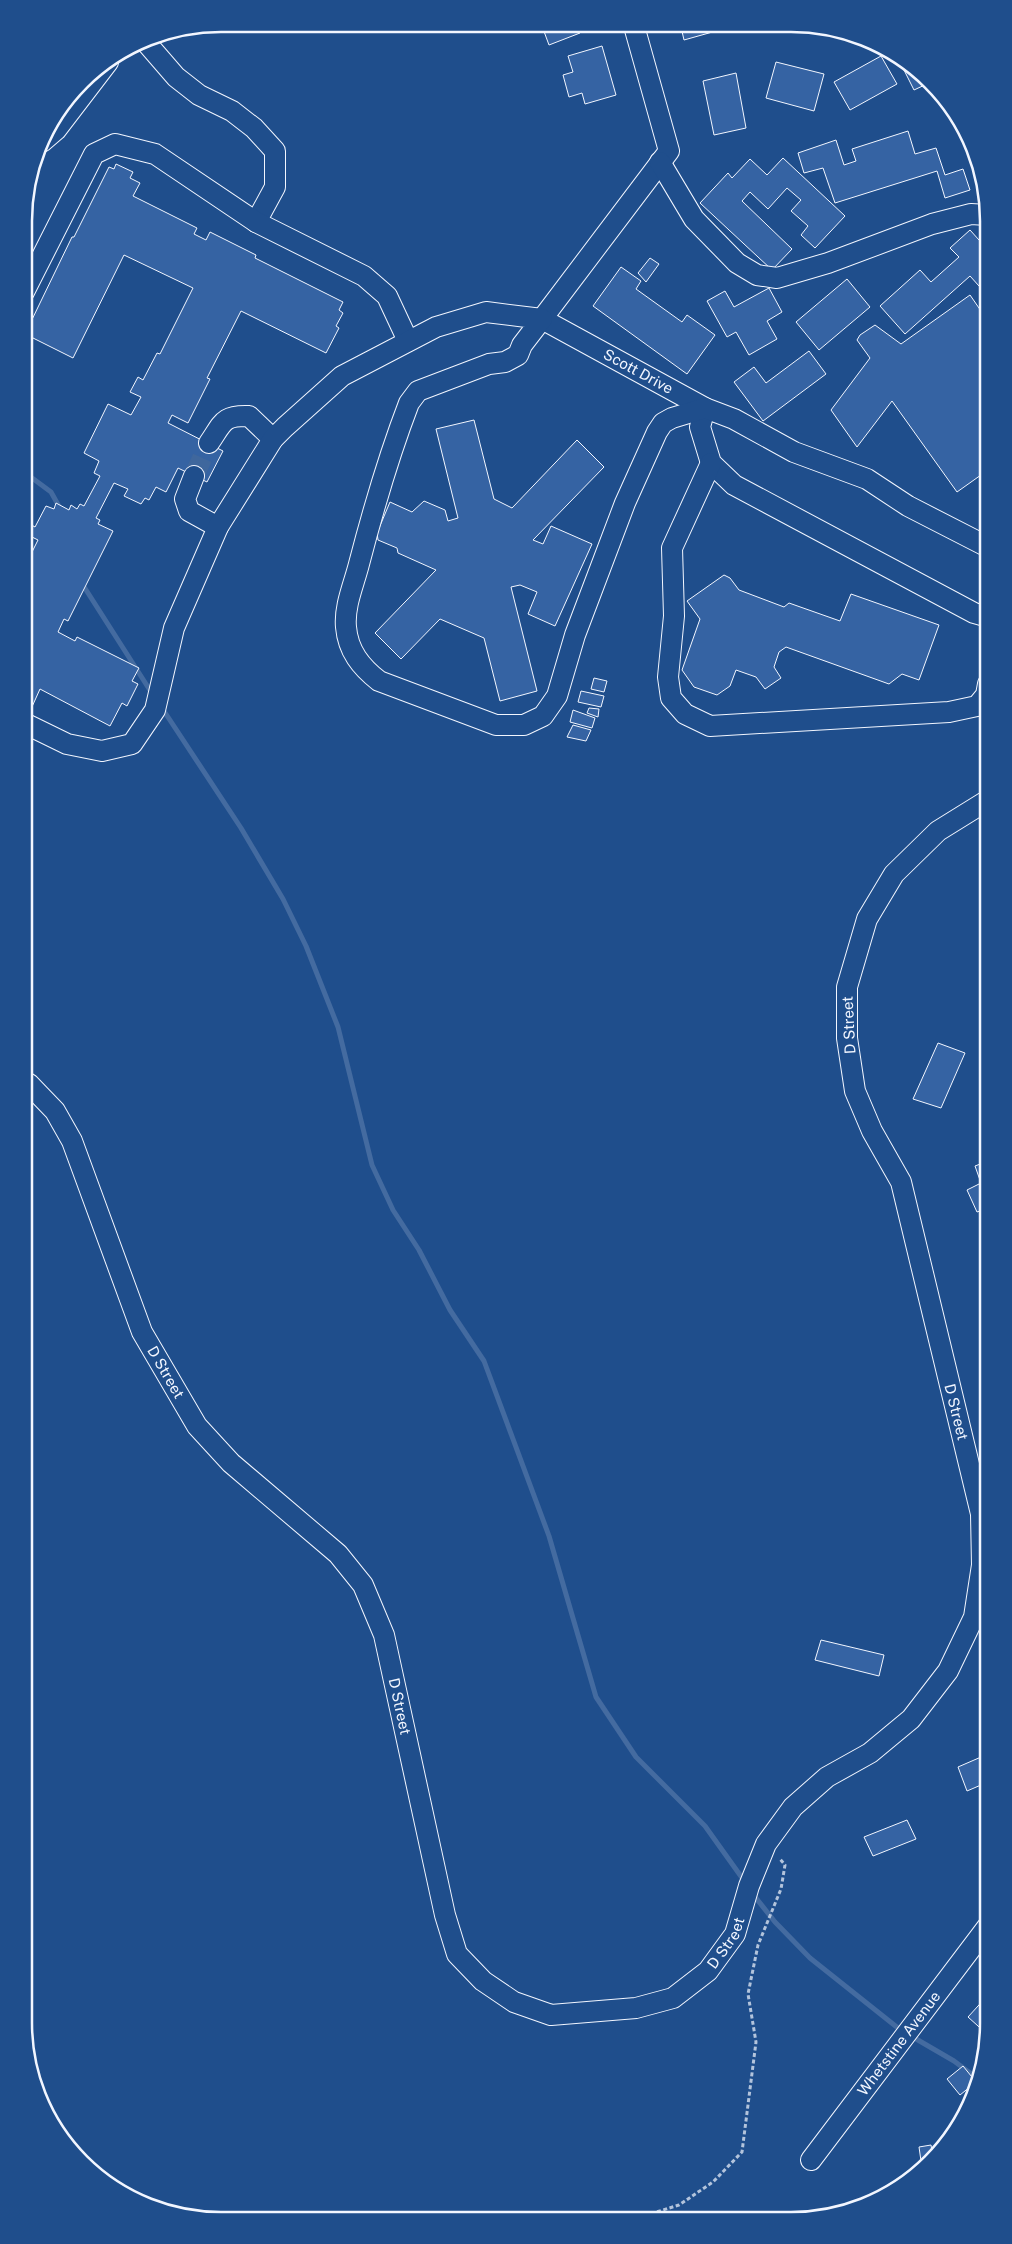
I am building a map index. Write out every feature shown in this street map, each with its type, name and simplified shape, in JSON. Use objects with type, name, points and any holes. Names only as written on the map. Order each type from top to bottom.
[{"type":"street","points":[[636,33],[669,151],[522,345],[510,344],[494,354],[489,364],[418,391],[409,403],[373,510],[348,603],[346,627],[352,652],[364,670],[379,680],[496,726],[524,725],[543,716],[557,696],[575,635],[625,502],[657,432],[663,423],[672,418],[705,408]]},
{"type":"street","points":[[150,47],[176,77],[198,95],[232,111],[254,128],[275,150],[275,187],[256,222]]},
{"type":"street","points":[[62,120],[89,87]]},
{"type":"street","points":[[32,276],[94,154],[115,144],[155,154],[256,222],[364,276],[387,296],[408,341]]},
{"type":"street","points":[[660,162],[694,219],[737,263],[757,274],[777,278],[828,263],[932,224],[971,214],[979,215]]},
{"type":"street","points":[[32,727],[67,744],[102,751],[132,744],[155,710],[174,628],[218,527],[273,440],[342,376],[436,327],[486,312],[542,319]]},
{"type":"street","name":"Scott Drive","points":[[542,319],[705,408],[734,419],[794,452],[867,479],[908,506],[980,543]]},
{"type":"street","points":[[705,408],[700,427],[711,463],[734,485],[980,615]]},
{"type":"street","points":[[209,444],[224,421],[231,416],[249,416],[273,440]]},
{"type":"street","points":[[711,463],[672,548],[674,616],[668,677],[671,698],[685,714],[710,726],[949,712],[978,706],[980,703]]},
{"type":"street","points":[[194,476],[185,499],[189,511],[218,527]]},
{"type":"street","name":"D Street","points":[[980,805],[938,831],[894,874],[867,919],[847,987],[846,1038],[855,1090],[872,1131],[901,1182],[980,1510]]},
{"type":"street","name":"D Street","points":[[32,1087],[54,1111],[72,1142],[142,1332],[197,1426],[230,1464],[338,1554],[363,1585],[384,1636],[445,1915],[457,1954],[483,1981],[514,2002],[551,2014],[636,2008],[673,1998],[708,1971],[735,1934],[749,1886],[766,1844],[793,1807],[827,1777],[870,1753],[911,1719],[948,1671],[974,1617],[980,1578]]},
{"type":"street","name":"Whetstine Avenue","points":[[811,2160],[980,1939]]},
{"type":"path","points":[[656,2212],[679,2205],[713,2182],[742,2152],[756,2042],[748,1994],[758,1945],[781,1889],[785,1865],[766,1844]]},
{"type":"building","points":[[545,33],[580,33],[549,45]]},
{"type":"building","points":[[682,33],[709,33],[684,40]]},
{"type":"building","points":[[602,46],[616,95],[585,104],[582,93],[569,97],[563,75],[573,72],[568,56]]},
{"type":"building","points":[[881,56],[897,84],[850,110],[834,82]]},
{"type":"building","points":[[776,62],[824,74],[814,111],[766,98]]},
{"type":"building","points":[[905,72],[922,86],[914,90]]},
{"type":"building","points":[[736,73],[746,128],[714,135],[703,81]]},
{"type":"building","points":[[908,131],[915,154],[936,148],[945,175],[963,169],[970,190],[945,198],[937,171],[835,203],[823,168],[804,173],[798,153],[836,140],[844,165],[856,161],[852,149]]},
{"type":"building","points":[[783,158],[845,216],[815,248],[801,235],[808,226],[791,211],[801,200],[787,188],[768,209],[750,192],[742,201],[792,249],[772,270],[700,203],[728,173],[732,178],[750,159],[767,175]]},
{"type":"building","points":[[116,164],[133,172],[130,178],[140,183],[133,196],[197,228],[194,234],[206,240],[210,232],[256,255],[255,258],[343,302],[339,310],[343,313],[336,326],[339,328],[326,353],[241,311],[207,378],[210,379],[188,423],[172,415],[168,423],[223,451],[207,482],[178,468],[166,492],[156,487],[149,500],[145,498],[141,504],[124,496],[128,489],[114,483],[96,518],[100,520],[98,524],[113,531],[68,621],[64,619],[58,632],[75,641],[77,637],[139,668],[132,681],[138,684],[127,706],[122,703],[110,726],[40,689],[32,707],[32,552],[38,540],[32,537],[32,525],[35,527],[46,506],[54,509],[56,503],[69,510],[71,505],[77,509],[80,504],[84,506],[100,476],[94,473],[99,461],[84,453],[108,404],[131,415],[141,397],[130,392],[138,377],[143,380],[157,353],[160,354],[193,288],[124,255],[73,358],[32,338],[32,320],[109,167],[114,169]]},
{"type":"building","points":[[970,230],[980,241],[980,287],[970,276],[905,334],[880,306],[920,270],[931,282],[959,257],[950,248]]},
{"type":"building","points":[[650,258],[659,264],[646,282],[638,273]]},
{"type":"building","points":[[621,267],[641,281],[636,289],[682,322],[687,315],[715,335],[687,374],[593,306]]},
{"type":"building","points":[[847,279],[870,307],[819,350],[796,322]]},
{"type":"building","points":[[769,288],[782,312],[767,321],[777,339],[749,355],[736,332],[727,337],[707,301],[725,291],[734,307]]},
{"type":"building","points":[[970,295],[980,309],[980,476],[957,492],[892,401],[857,447],[831,410],[870,358],[857,340],[860,335],[875,325],[901,344]]},
{"type":"building","points":[[809,351],[826,374],[763,421],[734,382],[754,367],[766,383]]},
{"type":"building","points":[[474,420],[494,499],[512,508],[577,440],[604,467],[533,540],[543,544],[551,526],[592,544],[555,626],[528,614],[537,592],[520,585],[511,587],[537,691],[500,701],[484,638],[440,619],[401,659],[375,633],[436,570],[398,553],[397,548],[378,540],[377,533],[390,502],[412,512],[424,501],[445,510],[448,521],[458,518],[436,429]]},
{"type":"building","points":[[724,575],[730,578],[739,590],[784,607],[789,603],[840,621],[851,594],[939,625],[919,680],[902,674],[889,684],[786,647],[779,652],[774,667],[781,678],[765,689],[756,677],[736,670],[730,686],[717,695],[694,687],[682,670],[700,619],[687,601]]},
{"type":"building","points":[[594,678],[607,681],[604,692],[591,689]]},
{"type":"building","points":[[581,691],[604,696],[601,707],[578,702]]},
{"type":"building","points":[[589,708],[599,709],[598,717],[587,713]]},
{"type":"building","points":[[573,710],[595,718],[592,728],[570,722]]},
{"type":"building","points":[[573,725],[591,730],[586,741],[567,737]]},
{"type":"building","points":[[938,1043],[965,1053],[941,1108],[913,1099]]},
{"type":"building","points":[[980,1164],[980,1180],[975,1166]]},
{"type":"building","points":[[980,1184],[980,1211],[977,1212],[967,1190]]},
{"type":"building","points":[[821,1640],[884,1655],[879,1676],[815,1660]]},
{"type":"building","points":[[980,1757],[980,1785],[967,1791],[958,1767]]},
{"type":"building","points":[[907,1820],[916,1839],[873,1856],[864,1837]]},
{"type":"building","points":[[980,2004],[980,2027],[968,2017]]},
{"type":"building","points":[[963,2066],[971,2076],[967,2089],[960,2095],[947,2079]]},
{"type":"building","points":[[931,2145],[931,2148],[921,2159],[919,2147]]},
{"type":"waterway","points":[[32,478],[51,492],[61,510]]},
{"type":"waterway","points":[[81,582],[153,695]]},
{"type":"waterway","points":[[162,708],[241,828],[283,899],[306,946],[338,1027],[372,1165],[393,1210],[419,1250],[450,1310],[484,1361],[549,1536],[596,1697],[636,1757],[705,1826],[745,1882]]},
{"type":"waterway","points":[[752,1893],[775,1922],[810,1958],[903,2032]]},
{"type":"waterway","points":[[911,2036],[954,2061],[972,2074]]},
{"type":"tunnel","points":[[194,476],[209,443]]}]
